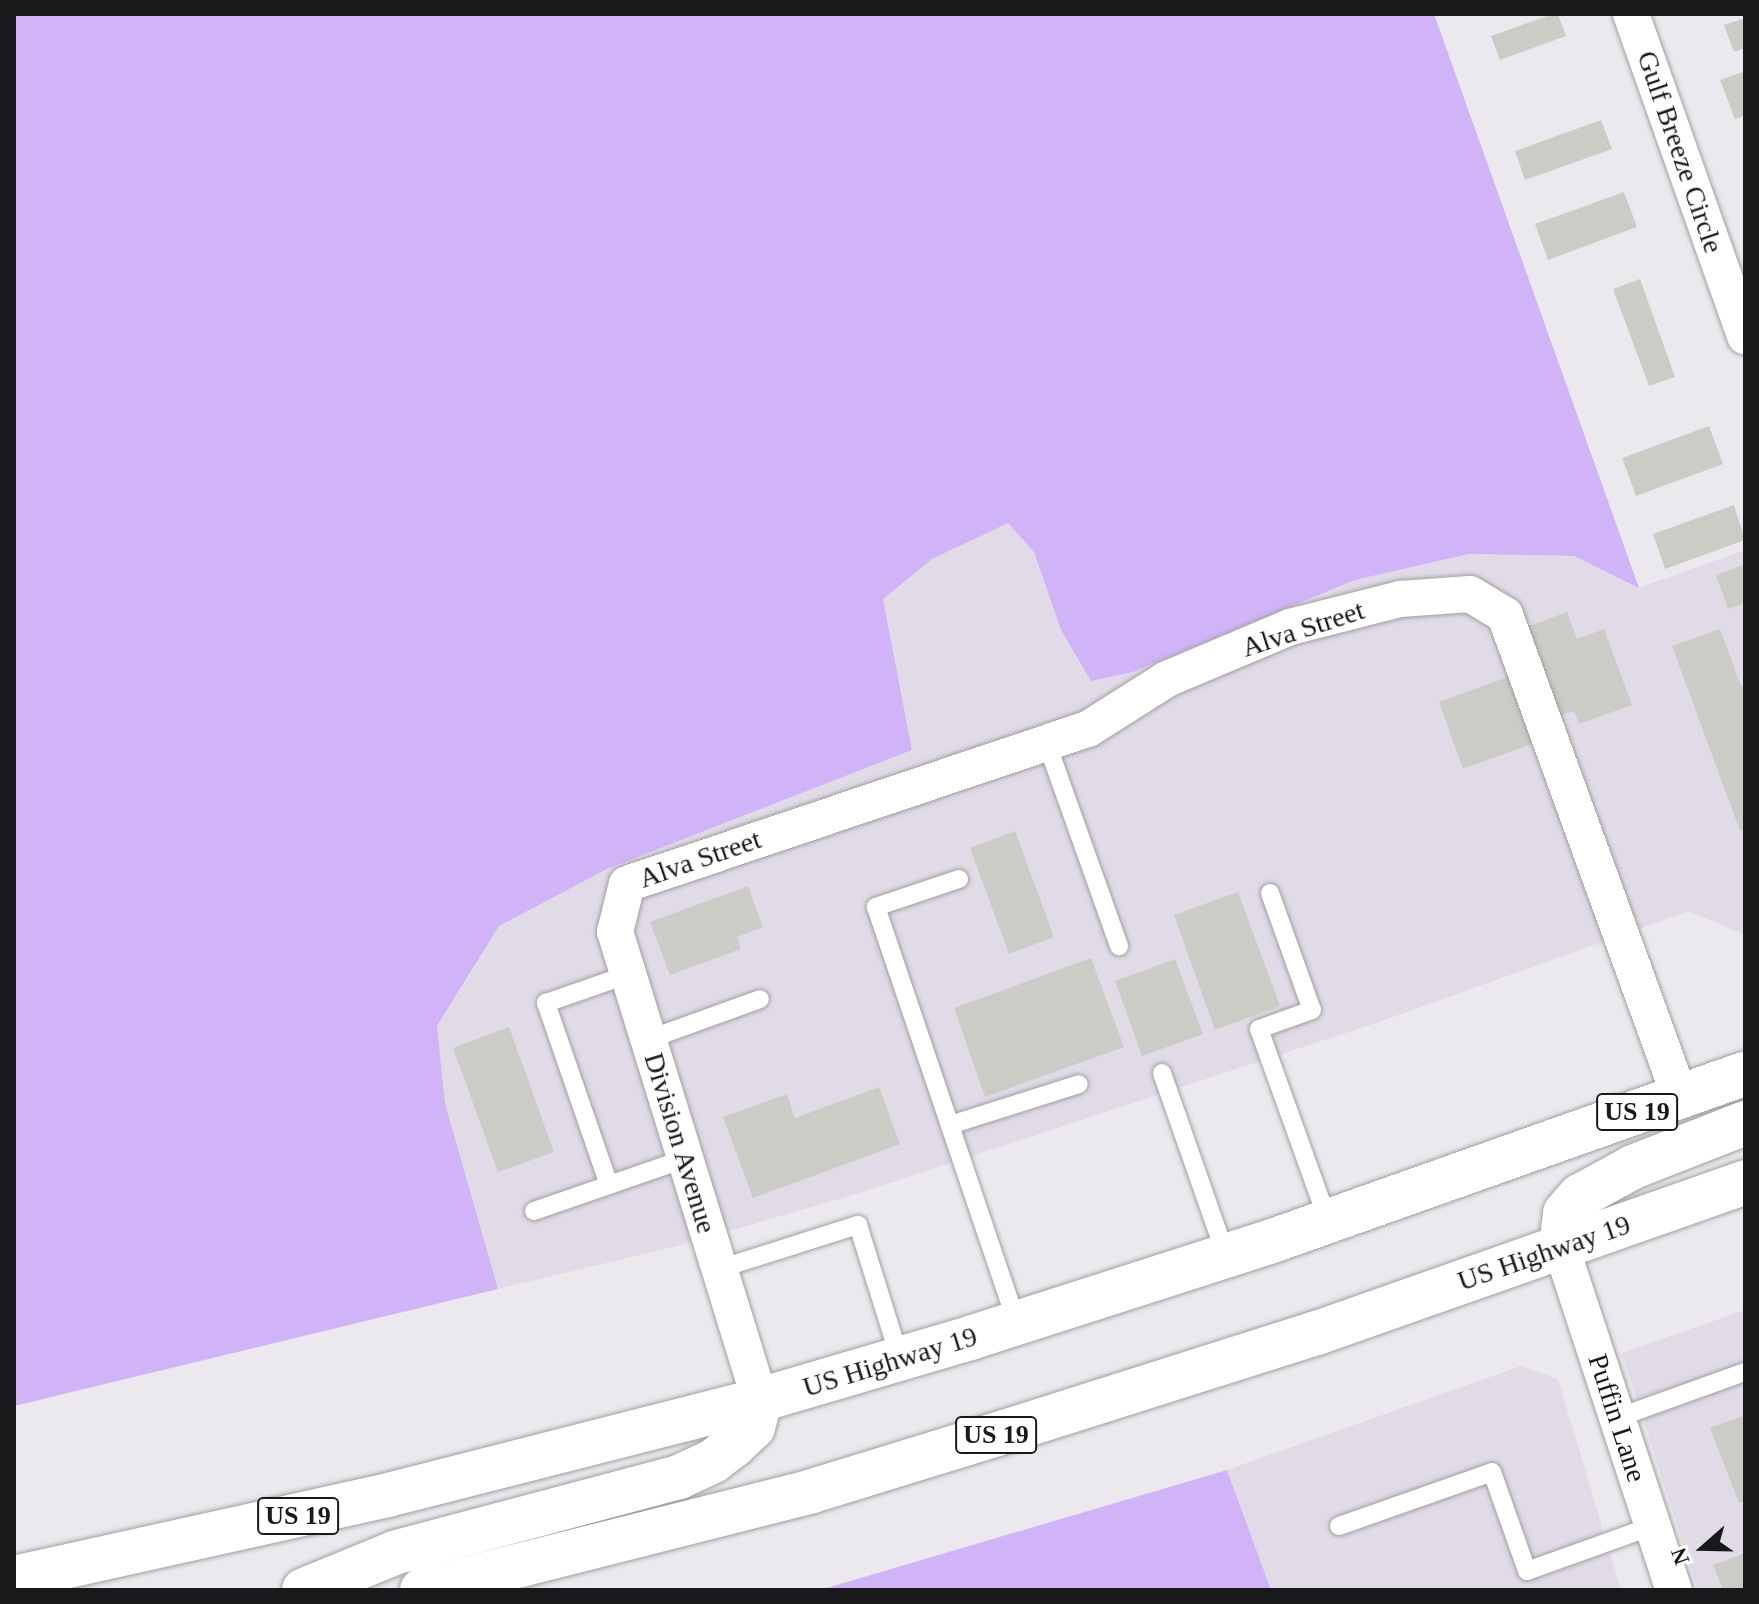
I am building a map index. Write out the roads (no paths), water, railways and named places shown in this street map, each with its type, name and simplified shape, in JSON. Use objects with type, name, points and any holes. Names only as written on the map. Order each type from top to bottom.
[{"type":"highway","name":"US Highway 19","points":[[14,1578],[388,1495],[760,1400],[1226,1256],[1745,1074]]},
{"type":"highway","points":[[1561,1247],[1565,1213],[1580,1196],[1633,1167],[1745,1123]]},
{"type":"highway","name":"US Highway 19","points":[[422,1590],[827,1486],[1317,1333],[1745,1182]]},
{"type":"highway","points":[[304,1590],[397,1552],[679,1477],[713,1461],[753,1427],[760,1400]]},
{"type":"street","name":"Gulf Breeze Circle","points":[[1631,14],[1745,336]]},
{"type":"street","name":"Alva Street","points":[[627,884],[1088,729],[1167,679],[1290,627],[1400,599],[1470,594],[1505,615],[1680,1097]]},
{"type":"street","name":"Division Avenue","points":[[627,884],[615,932],[760,1400]]},
{"type":"street","name":"Puffin Lane","points":[[1561,1247],[1674,1590]]},
{"type":"lane","points":[[1046,741],[1119,946]]},
{"type":"lane","points":[[959,879],[876,907],[1017,1323]]},
{"type":"lane","points":[[1270,893],[1312,1010],[1259,1029],[1328,1221]]},
{"type":"lane","points":[[609,1185],[546,1003],[627,975]]},
{"type":"lane","points":[[647,1040],[760,999]]},
{"type":"lane","points":[[1162,1073],[1226,1256]]},
{"type":"lane","points":[[950,1125],[1079,1084]]},
{"type":"lane","points":[[534,1211],[684,1159]]},
{"type":"lane","points":[[719,1269],[858,1225],[900,1359]]},
{"type":"lane","points":[[1617,1418],[1745,1372]]},
{"type":"lane","points":[[1339,1526],[1492,1472],[1527,1571],[1653,1526]]}]
